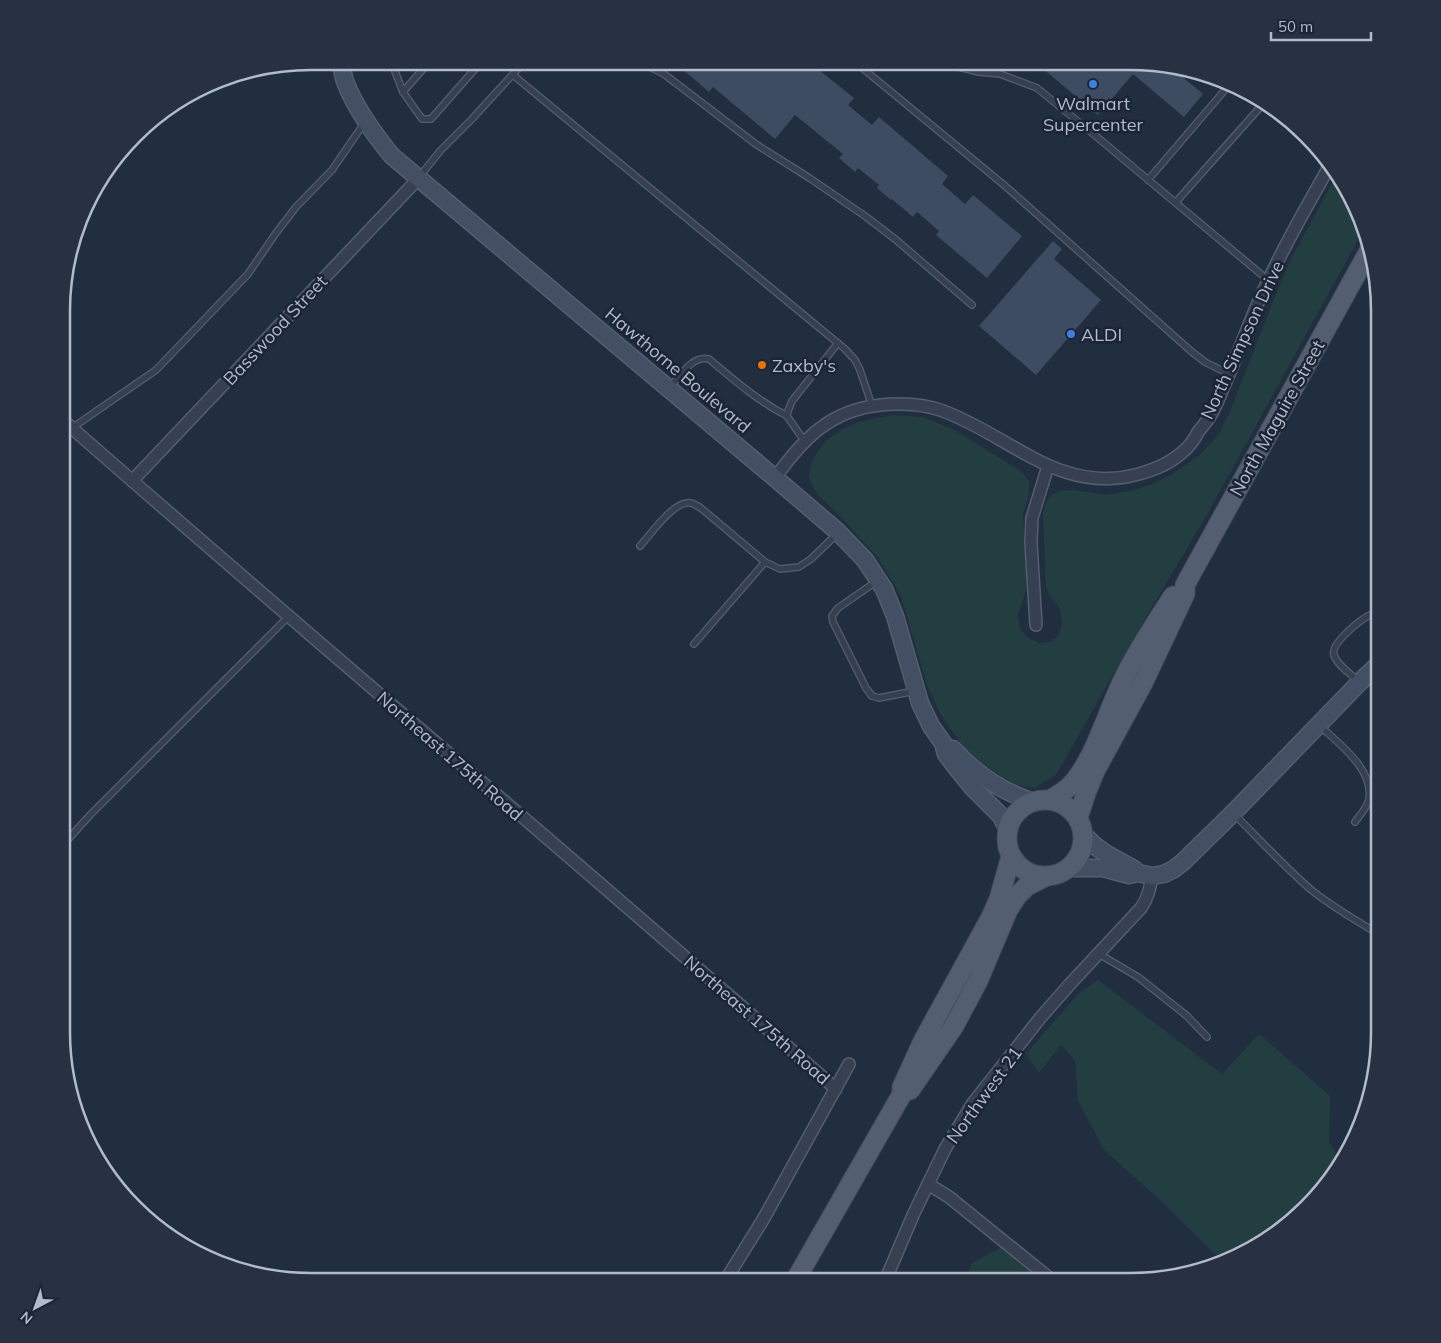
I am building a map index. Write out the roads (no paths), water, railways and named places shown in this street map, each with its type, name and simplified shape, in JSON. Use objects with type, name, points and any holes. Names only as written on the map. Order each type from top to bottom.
[{"type":"main road","name":"North Maguire Street","points":[[1081,826],[1086,793],[1095,771],[1143,683],[1185,594],[1185,585],[1365,258]]},
{"type":"main road","name":"North Maguire Street","points":[[1042,801],[1069,787],[1081,771],[1092,751],[1122,680],[1134,658],[1178,589],[1185,585]]},
{"type":"main road","points":[[902,1094],[910,1090],[954,1026],[978,981],[1008,910],[1017,896],[1027,886],[1046,877],[1062,873],[1070,868],[1080,852],[1081,826],[1072,811],[1064,806],[1042,801],[1019,812],[1008,830],[1009,847],[1012,856],[1022,868],[1037,876],[1046,877]]},
{"type":"main road","points":[[800,1273],[902,1094],[902,1086],[923,1041],[991,917],[999,899],[1012,856]]},
{"type":"street","name":"Hawthorne Boulevard","points":[[343,70],[345,82],[358,109],[392,156],[775,478],[838,532],[865,560],[884,589],[895,616],[920,703],[931,726],[943,743],[946,754],[972,787],[1001,816],[1008,830]]},
{"type":"street","name":"North Simpson Drive","points":[[775,478],[791,456],[829,422],[846,412],[872,406],[897,404],[922,406],[942,411],[984,430],[1048,466],[1068,474],[1099,479],[1124,478],[1148,472],[1172,461],[1188,447],[1212,413],[1268,280],[1326,172]]},
{"type":"street","name":"Basswood Street","points":[[132,481],[418,179]]},
{"type":"street","name":"Northeast 175th Road","points":[[70,427],[836,1089]]},
{"type":"street","points":[[1036,625],[1031,543],[1032,518],[1048,466]]},
{"type":"street","points":[[1070,868],[1103,868],[1129,875],[1164,874],[1183,862],[1371,672]]},
{"type":"street","name":"Hawthorne Boulevard","points":[[943,743],[952,748],[962,760],[987,781],[1015,796],[1042,801]]},
{"type":"street","points":[[1081,826],[1094,844],[1105,853],[1145,874]]},
{"type":"street","name":"Northwest 21","points":[[888,1273],[914,1213],[945,1149],[974,1103],[1041,1017],[1146,900],[1150,890],[1145,874]]},
{"type":"street","points":[[730,1273],[773,1202],[849,1064]]},
{"type":"street","points":[[928,1184],[949,1197],[1043,1273]]},
{"type":"lane","points":[[394,70],[403,92],[422,119],[431,119],[474,70]]},
{"type":"lane","points":[[403,92],[422,70]]},
{"type":"lane","points":[[418,179],[441,150],[517,70]]},
{"type":"lane","points":[[655,70],[664,74],[756,145],[808,177],[865,216],[895,239],[972,306]]},
{"type":"lane","points":[[865,70],[1004,185],[1192,352],[1205,362],[1229,374]]},
{"type":"lane","points":[[970,70],[1000,74],[1037,88],[1268,280]]},
{"type":"lane","points":[[513,75],[838,343],[855,360],[872,406]]},
{"type":"lane","points":[[1148,180],[1225,90]]},
{"type":"lane","points":[[1176,202],[1259,107]]},
{"type":"lane","points":[[70,424],[156,370],[248,274],[296,207],[332,170],[366,121]]},
{"type":"lane","points":[[787,416],[792,401],[838,343]]},
{"type":"lane","points":[[669,389],[693,362],[703,358],[709,360],[769,407],[787,416],[805,442]]},
{"type":"lane","points":[[640,546],[672,510],[681,504],[691,502],[765,562],[780,569],[799,567],[812,559],[838,532]]},
{"type":"lane","points":[[694,644],[765,562]]},
{"type":"lane","points":[[878,580],[838,608],[832,616],[834,622],[866,688],[872,696],[879,698],[917,691]]},
{"type":"lane","points":[[1360,682],[1337,661],[1333,654],[1337,643],[1354,626],[1371,615]]},
{"type":"lane","points":[[70,837],[288,617]]},
{"type":"lane","points":[[1318,724],[1348,752],[1366,777],[1369,789],[1368,800],[1364,811],[1355,822]]},
{"type":"lane","points":[[1233,813],[1310,889],[1371,930]]},
{"type":"lane","points":[[1099,954],[1138,977],[1187,1016],[1207,1037]]},
{"type":"place","name":"Walmart Supercenter","points":[[1093,84]]},
{"type":"place","name":"ALDI","points":[[1071,334]]},
{"type":"place","name":"Zaxby's","points":[[762,365]]}]
